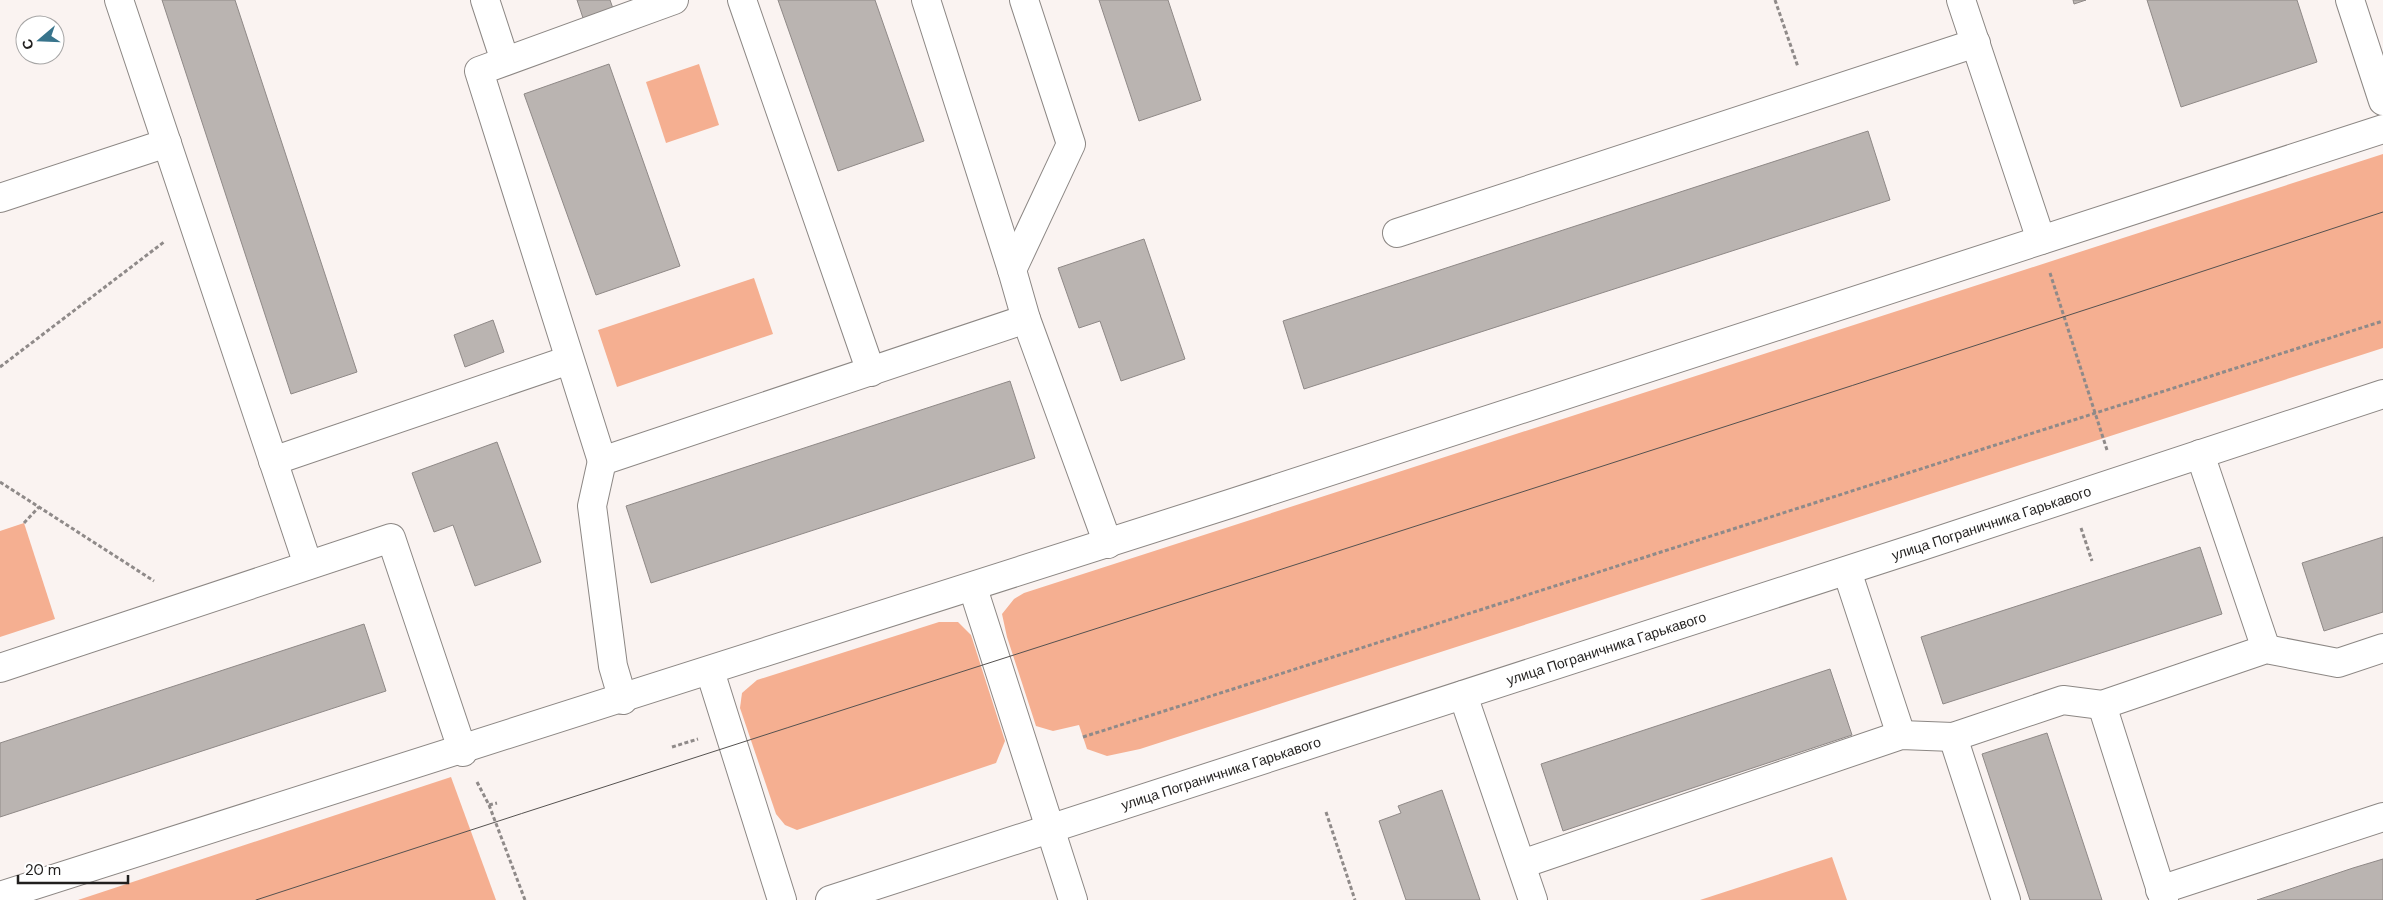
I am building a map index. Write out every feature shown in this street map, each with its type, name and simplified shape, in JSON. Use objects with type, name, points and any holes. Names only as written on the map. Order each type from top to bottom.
[{"type":"street","points":[[119,0],[308,565]]},
{"type":"street","points":[[485,0],[506,61]]},
{"type":"street","points":[[623,700],[613,666],[592,506],[602,461],[480,71],[674,0]]},
{"type":"street","points":[[742,0],[871,372]]},
{"type":"street","points":[[926,0],[1026,319],[1108,544]]},
{"type":"street","points":[[1012,270],[1071,144],[1024,0]]},
{"type":"street","points":[[1961,0],[2041,240]]},
{"type":"street","points":[[2350,0],[2383,101]]},
{"type":"street","points":[[1397,232],[1976,43]]},
{"type":"street","points":[[0,896],[462,752],[974,588],[2383,129]]},
{"type":"street","points":[[0,198],[167,143]]},
{"type":"street","points":[[602,461],[1026,319]]},
{"type":"street","points":[[273,461],[569,360]]},
{"type":"street","name":"улица Пограничника Гарькавого","points":[[830,900],[896,890],[1050,829],[1847,571],[2383,394]]},
{"type":"street","points":[[2200,454],[2266,649]]},
{"type":"street","points":[[0,668],[391,538],[462,752]]},
{"type":"street","points":[[1847,571],[1900,735]]},
{"type":"street","points":[[974,588],[1073,900]]},
{"type":"street","points":[[1522,864],[1900,735],[1953,736],[2063,700],[2102,705],[2266,649],[2338,663],[2383,648]]},
{"type":"street","points":[[710,671],[782,900]]},
{"type":"street","points":[[1463,695],[1533,900]]},
{"type":"street","points":[[2102,705],[2162,895],[2383,817]]},
{"type":"street","points":[[1953,736],[2006,900]]},
{"type":"path","points":[[1775,0],[1809,98]]},
{"type":"path","points":[[0,368],[193,220]]},
{"type":"path","points":[[2050,272],[2107,450],[2104,456]]},
{"type":"path","points":[[1083,737],[2383,321]]},
{"type":"path","points":[[0,482],[190,604]]},
{"type":"path","points":[[24,523],[39,507]]},
{"type":"path","points":[[2082,533],[2092,561]]},
{"type":"path","points":[[672,747],[705,736]]},
{"type":"path","points":[[462,752],[489,805],[525,900]]},
{"type":"path","points":[[489,805],[497,803]]},
{"type":"path","points":[[1326,812],[1355,900]]},
{"type":"shaded area","points":[[699,64],[719,125],[666,143],[646,82]]},
{"type":"shaded area","points":[[2383,154],[2383,348],[1140,749],[1107,756],[1087,749],[1079,725],[1053,731],[1036,726],[1007,637],[1002,614],[1014,599],[1024,593]]},
{"type":"shaded area","points":[[754,278],[773,334],[617,387],[598,330]]},
{"type":"shaded area","points":[[24,523],[55,619],[0,637],[0,531]]},
{"type":"shaded area","points":[[939,622],[958,622],[971,635],[1005,741],[996,763],[797,830],[785,825],[776,814],[740,708],[742,693],[757,680]]},
{"type":"shaded area","points":[[451,777],[496,900],[78,900]]},
{"type":"shaded area","points":[[1832,857],[1847,900],[1700,900]]},
{"type":"building","points":[[162,0],[235,0],[357,372],[291,394]]},
{"type":"building","points":[[577,0],[610,0],[616,17],[587,30]]},
{"type":"building","points":[[778,0],[875,0],[924,141],[838,171]]},
{"type":"building","points":[[1099,0],[1168,0],[1201,100],[1139,121]]},
{"type":"building","points":[[2073,0],[2086,0],[2074,4]]},
{"type":"building","points":[[2147,0],[2297,0],[2317,62],[2181,107]]},
{"type":"building","points":[[609,64],[680,266],[596,295],[524,94]]},
{"type":"building","points":[[1868,131],[1890,200],[1304,389],[1283,321]]},
{"type":"building","points":[[1144,239],[1185,359],[1121,381],[1100,321],[1079,328],[1058,268]]},
{"type":"building","points":[[493,320],[504,352],[465,367],[454,335]]},
{"type":"building","points":[[1010,381],[1035,458],[651,583],[626,506]]},
{"type":"building","points":[[497,442],[541,562],[475,586],[453,525],[434,532],[412,473]]},
{"type":"building","points":[[2383,537],[2383,612],[2324,631],[2302,563]]},
{"type":"building","points":[[2200,547],[2222,614],[1943,704],[1921,637]]},
{"type":"building","points":[[364,624],[386,691],[0,817],[0,743]]},
{"type":"building","points":[[1830,669],[1852,735],[1563,831],[1541,764]]},
{"type":"building","points":[[2047,733],[2102,900],[2030,900],[1982,754]]},
{"type":"building","points":[[1442,790],[1480,900],[1406,900],[1379,821],[1401,813],[1398,806]]},
{"type":"building","points":[[2383,859],[2383,900],[2257,900],[2353,868]]},
{"type":"tram line","points":[[256,900],[1852,386],[2383,212]]}]
